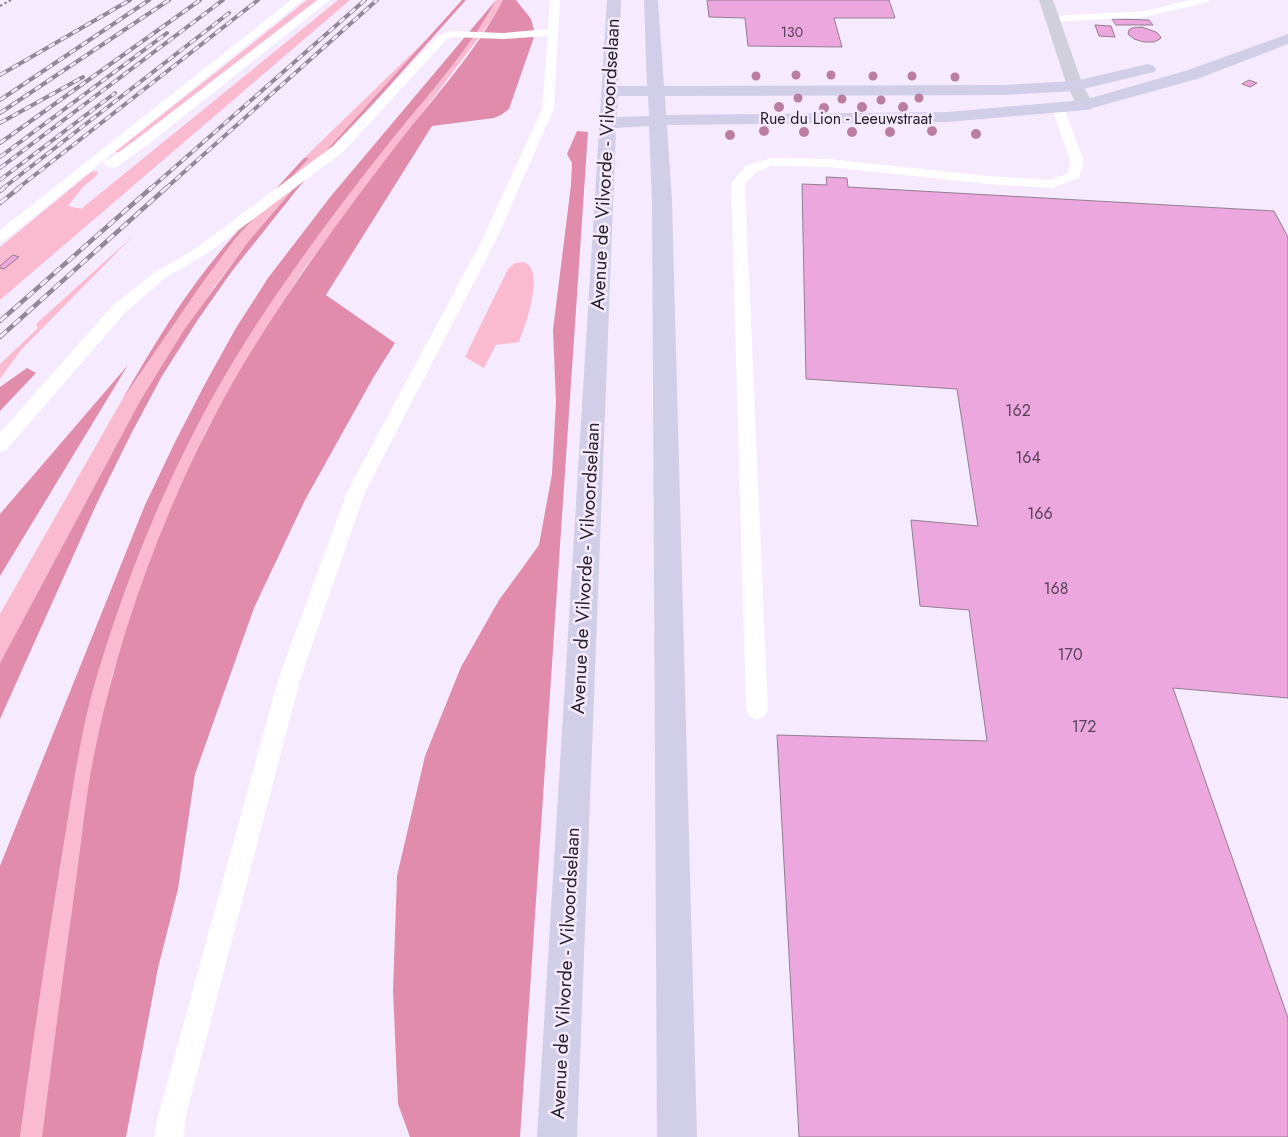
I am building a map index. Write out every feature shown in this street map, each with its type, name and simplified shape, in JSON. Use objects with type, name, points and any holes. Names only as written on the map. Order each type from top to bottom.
[{"type":"main road","name":"Avenue de Vilvorde - Vilvoordselaan","points":[[557,1137],[614,0]]},
{"type":"main road","name":"Avenue de Vilvorde - Vilvoordselaan","points":[[651,0],[659,121],[677,1137]]},
{"type":"main road","points":[[1046,0],[1076,86],[1085,105]]},
{"type":"main road","name":"Rue du Lion - Leeuwstraat","points":[[607,123],[948,117],[1085,105],[1191,75],[1288,39]]},
{"type":"main road","name":"Rue du Lion - Leeuwstraat","points":[[609,90],[1004,90],[1076,86],[1160,66]]},
{"type":"lane","points":[[0,237],[298,0]]},
{"type":"lane","points":[[96,160],[112,164],[325,0]]},
{"type":"lane","points":[[170,1137],[171,1120],[289,680],[356,492],[489,240],[548,109],[555,0]]},
{"type":"lane","points":[[1169,0],[1180,6]]},
{"type":"lane","points":[[1053,19],[1145,14],[1204,0]]},
{"type":"lane","points":[[0,445],[118,309],[160,275],[215,242],[338,149],[443,37],[452,34],[503,36],[554,32]]},
{"type":"lane","points":[[757,709],[738,183],[751,169],[770,162],[828,164],[988,180],[1052,184],[1074,175],[1077,160],[1058,108]]},
{"type":"path","points":[[0,6],[11,0]]},
{"type":"shaded area","points":[[307,0],[317,0],[138,138],[119,152],[115,152]]},
{"type":"shaded area","points":[[338,0],[350,0],[0,300],[0,247],[91,172],[98,171],[97,175],[83,187],[68,206],[81,209]]},
{"type":"shaded area","points":[[462,0],[466,0],[299,187],[232,271],[197,321],[162,376],[131,434],[97,503],[0,719],[0,663],[140,401],[184,330],[248,242],[317,161]]},
{"type":"shaded area","points":[[496,0],[503,0],[492,20],[304,269],[255,345],[206,431],[151,558],[112,676],[95,752],[42,1137],[20,1137],[51,921],[81,740],[91,697],[111,632],[142,546],[160,503],[200,420],[222,380],[280,290],[371,166],[460,56]]},
{"type":"shaded area","points":[[496,0],[460,56],[352,190],[263,315],[222,380],[200,420],[160,503],[126,589],[91,697],[77,762],[57,885],[20,1137],[0,1137],[0,866],[145,505],[206,382],[236,328],[268,278],[331,196]]},
{"type":"shaded area","points":[[503,0],[516,0],[531,19],[535,34],[509,109],[494,118],[432,126],[326,295],[395,343],[373,378],[305,500],[254,608],[195,774],[178,889],[158,968],[126,1137],[42,1137],[84,815],[95,750],[122,645],[158,539],[204,437],[230,388],[273,316],[362,191],[468,56]]},
{"type":"shaded area","points":[[427,39],[317,161],[248,242],[214,287],[140,401],[0,663],[0,614],[122,400],[235,239],[308,158],[304,158]]},
{"type":"shaded area","points":[[577,131],[588,132],[520,1137],[410,1137],[398,1104],[393,991],[397,876],[425,756],[461,667],[499,600],[539,545],[552,474],[556,402],[553,330],[571,185],[572,163],[567,154]]},
{"type":"shaded area","points":[[304,158],[309,158],[235,239],[122,400],[175,312],[195,284],[234,235]]},
{"type":"shaded area","points":[[133,236],[21,350],[0,379],[0,364],[38,328],[36,324]]},
{"type":"shaded area","points":[[524,262],[530,267],[534,287],[522,335],[519,342],[496,345],[484,368],[465,357],[508,269],[515,263]]},
{"type":"shaded area","points":[[128,365],[0,576],[0,514]]},
{"type":"shaded area","points":[[27,368],[36,373],[0,411],[0,387]]},
{"type":"building","points":[[707,0],[889,0],[895,18],[834,18],[842,47],[748,46],[745,18],[709,17]]},
{"type":"building","points":[[1112,19],[1149,20],[1153,25],[1116,25]]},
{"type":"building","points":[[1095,25],[1111,26],[1115,37],[1099,36]]},
{"type":"building","points":[[1142,27],[1156,32],[1161,37],[1160,39],[1154,42],[1144,42],[1134,39],[1128,34],[1132,28]]},
{"type":"building","points":[[1249,80],[1257,83],[1250,87],[1242,84]]},
{"type":"building","points":[[826,177],[847,178],[848,187],[1274,211],[1288,237],[1288,698],[1173,688],[1288,1018],[1288,1137],[799,1137],[777,735],[987,741],[969,610],[920,606],[911,520],[978,526],[957,389],[806,379],[802,184],[827,185]]},
{"type":"building","points":[[13,255],[19,257],[4,269],[0,268],[0,266]]},
{"type":"railway","points":[[0,75],[130,0]]},
{"type":"railway","points":[[0,100],[149,0]]},
{"type":"railway","points":[[0,113],[169,0]]},
{"type":"railway","points":[[0,143],[200,0]]},
{"type":"railway","points":[[0,168],[223,0]]},
{"type":"railway","points":[[17,189],[258,0]]},
{"type":"railway","points":[[150,189],[365,0]]},
{"type":"railway","points":[[165,189],[377,0]]},
{"type":"railway","points":[[2,189],[229,13]]},
{"type":"railway","points":[[0,157],[167,33]]},
{"type":"railway","points":[[0,123],[83,77]]},
{"type":"railway","points":[[0,180],[115,93]]},
{"type":"railway","points":[[0,191],[4,188]]},
{"type":"railway","points":[[0,203],[19,188]]},
{"type":"railway","points":[[0,321],[151,188]]},
{"type":"railway","points":[[0,337],[166,188]]}]
